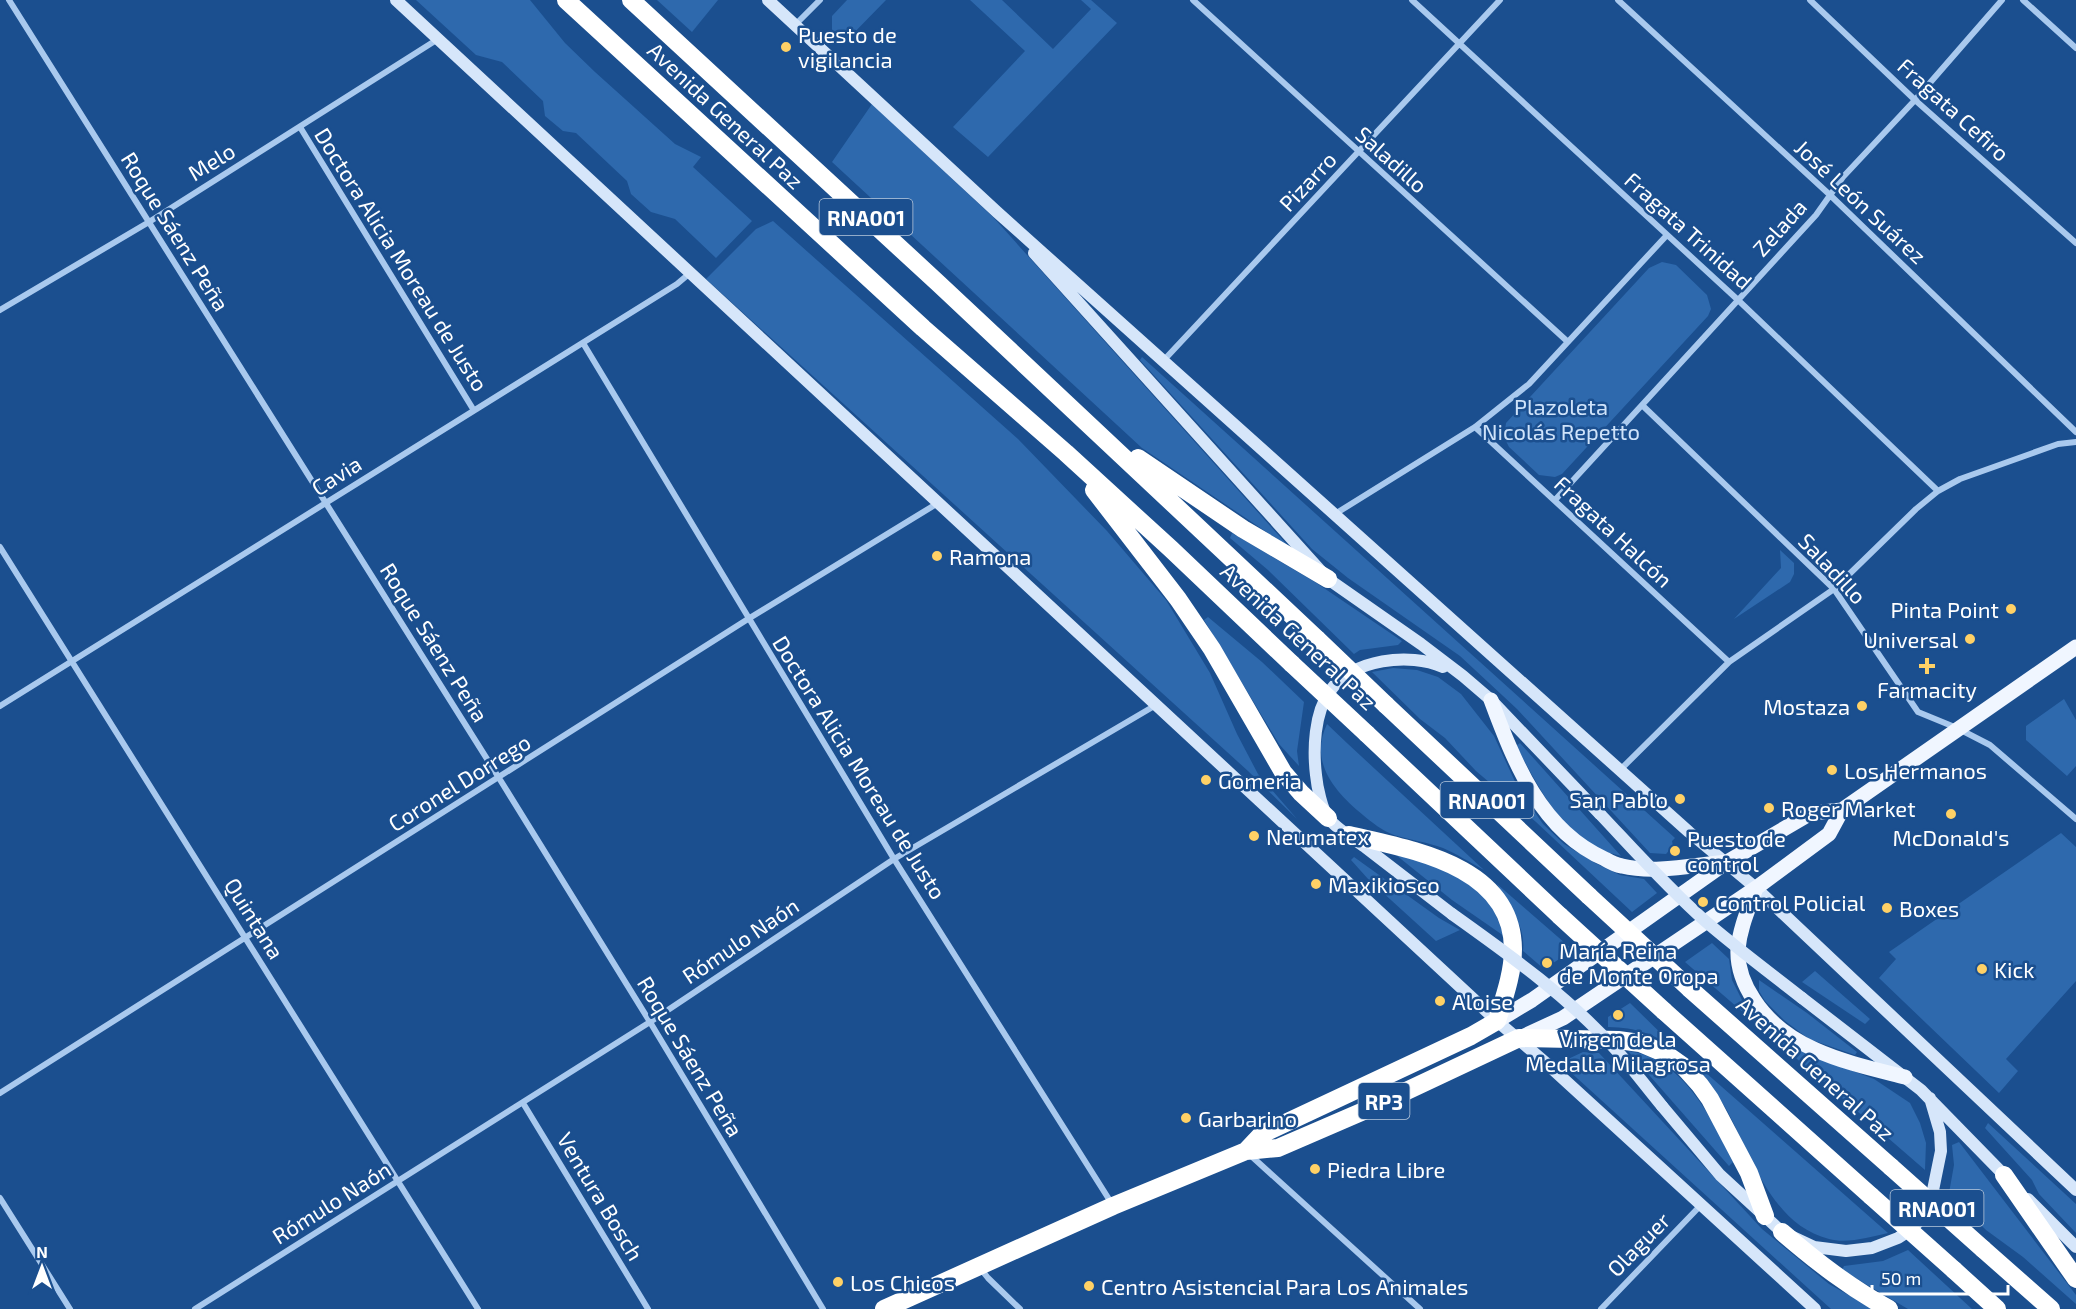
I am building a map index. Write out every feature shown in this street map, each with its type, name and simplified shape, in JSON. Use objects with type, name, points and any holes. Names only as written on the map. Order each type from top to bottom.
[{"type":"highway","name":"Avenida General Paz","points":[[566,0],[923,328],[1066,453],[1171,549],[1560,916],[1997,1309]]},
{"type":"highway","name":"Avenida General Paz","points":[[631,0],[1101,435],[1588,896],[2051,1309]]},
{"type":"highway","points":[[1101,435],[1243,529],[1328,579]]},
{"type":"highway","points":[[1066,453],[1178,599],[1212,648],[1283,772],[1301,793],[1328,818]]},
{"type":"highway","points":[[1349,835],[1433,857],[1461,869],[1482,883],[1496,897],[1509,921],[1513,952],[1508,984],[1497,1021]]},
{"type":"highway","name":"RP3","points":[[1246,1151],[1262,1134],[1471,1036],[1497,1021]]},
{"type":"highway","points":[[1519,1038],[1618,1040],[1640,1043],[1666,1054],[1689,1072],[1710,1099],[1749,1173],[1765,1216]]},
{"type":"highway","name":"RP3","points":[[884,1309],[1113,1206],[1246,1151],[1278,1148],[1366,1110],[1519,1038]]},
{"type":"highway","points":[[2004,1175],[2076,1279]]},
{"type":"highway","points":[[1782,1233],[1857,1292],[1889,1309]]},
{"type":"main road","points":[[1519,1038],[1563,1018],[1756,888],[1829,834],[1842,810],[2076,647]]},
{"type":"main road","points":[[1491,700],[1510,752],[1553,823],[1574,843],[1620,866],[1661,868],[1727,862]]},
{"type":"main road","points":[[1497,1021],[1532,1000],[1727,862],[1811,813],[1842,810]]},
{"type":"main road","points":[[1756,888],[1741,930],[1738,951],[1744,986],[1760,1010],[1777,1027],[1801,1043],[1839,1060],[1905,1077]]},
{"type":"street","name":"Roque Sáenz Peña","points":[[9,0],[499,778],[650,1022],[822,1309]]},
{"type":"street","points":[[396,0],[1497,1021],[1519,1038],[1815,1309]]},
{"type":"street","points":[[768,0],[997,212],[1689,832],[1756,888],[2076,1190]]},
{"type":"street","points":[[795,25],[820,0]]},
{"type":"street","name":"Saladillo","points":[[1193,0],[1358,153],[1568,342]]},
{"type":"street","name":"Fragata Trinidad","points":[[1412,0],[1738,300],[1938,491]]},
{"type":"street","name":"Pizarro","points":[[1164,360],[1500,0]]},
{"type":"street","name":"José León Suárez","points":[[1618,0],[1830,195],[2076,432]]},
{"type":"street","name":"Fragata Cefiro","points":[[1810,0],[1915,100],[2076,243]]},
{"type":"street","name":"Zelada","points":[[1555,500],[1816,215],[1843,177],[1915,100],[2001,0]]},
{"type":"street","points":[[2023,0],[2076,48]]},
{"type":"street","name":"Melo","points":[[0,310],[149,222],[438,38]]},
{"type":"street","name":"Doctora Alicia Moreau de Justo","points":[[300,127],[473,409]]},
{"type":"street","points":[[997,212],[1328,579],[1421,644],[1491,700],[1647,864],[1704,919],[1754,961],[1930,1098],[2076,1247]]},
{"type":"street","points":[[1334,514],[1475,427],[1529,384],[1667,235]]},
{"type":"street","name":"Cavia","points":[[0,706],[473,409],[583,343],[677,284],[690,273]]},
{"type":"street","name":"Doctora Alicia Moreau de Justo","points":[[583,343],[894,859],[1113,1206]]},
{"type":"street","name":"Saladillo","points":[[1642,405],[1834,589],[1918,712],[1990,745],[2076,819]]},
{"type":"street","name":"Fragata Halcón","points":[[1475,427],[1730,662]]},
{"type":"street","points":[[1620,770],[1730,662],[1834,589],[1916,509],[1938,491],[1960,479],[2058,444],[2076,442]]},
{"type":"street","name":"Coronel Dorrego","points":[[0,1093],[748,619],[938,503]]},
{"type":"street","name":"Quintana","points":[[0,547],[478,1309]]},
{"type":"street","points":[[1463,676],[1430,661],[1415,658],[1364,666],[1340,680],[1329,692],[1315,734],[1314,759],[1317,784],[1328,818],[1452,914],[1519,962],[1572,1007],[1617,1052],[1720,1174],[1782,1233],[1814,1247],[1846,1251],[1872,1248],[1898,1238],[1912,1229],[1923,1216],[1932,1195],[1939,1164],[1940,1132],[1930,1098]]},
{"type":"street","name":"Rómulo Naón","points":[[195,1309],[650,1022],[894,859],[1156,704]]},
{"type":"street","name":"Ventura Bosch","points":[[523,1103],[648,1309]]},
{"type":"street","points":[[1246,1151],[1420,1309]]},
{"type":"street","points":[[0,1198],[70,1309]]},
{"type":"street","name":"Olaguer","points":[[1601,1309],[1701,1204]]},
{"type":"street","points":[[980,1267],[1020,1309]]},
{"type":"green space","points":[[416,0],[530,0],[565,43],[595,72],[675,144],[701,157],[693,167],[752,221],[716,258],[675,219],[651,212],[631,194],[627,181],[576,133],[563,131],[545,116],[543,101],[502,62],[476,55]]},
{"type":"green space","points":[[657,0],[718,0],[692,32]]},
{"type":"green space","points":[[847,0],[886,0],[845,42],[832,31],[832,16]]},
{"type":"green space","points":[[970,0],[1002,0],[1053,49],[1091,9],[1081,0],[1091,0],[1117,23],[988,157],[953,127],[1025,51]]},
{"type":"green space","points":[[872,104],[993,217],[1290,548],[1142,448],[832,162]]},
{"type":"green space","points":[[773,221],[1018,439],[1107,531],[1166,600],[1210,673],[1258,774],[1297,819],[1248,771],[706,279],[756,229]]},
{"type":"green space","name":"Plazoleta Nicolás Repetto","points":[[1662,262],[1676,265],[1707,295],[1711,309],[1708,316],[1562,474],[1555,477],[1539,475],[1509,447],[1504,437],[1506,423],[1649,268]]},
{"type":"green space","points":[[1142,357],[1675,838],[1672,841],[1673,846],[1666,854],[1650,853],[1517,709],[1460,656],[1348,578],[1312,549],[1140,360]]},
{"type":"green space","points":[[1232,533],[1315,582],[1402,641],[1398,645],[1360,650],[1354,654],[1268,570],[1230,538]]},
{"type":"green space","points":[[1780,550],[1794,563],[1794,574],[1790,582],[1734,619],[1781,568]]},
{"type":"green space","points":[[1208,617],[1262,662],[1304,702],[1297,751],[1299,766],[1279,744],[1204,620]]},
{"type":"green space","points":[[1393,668],[1417,670],[1438,677],[1461,694],[1494,736],[1518,788],[1543,824],[1564,844],[1595,863],[1620,875],[1644,879],[1657,893],[1632,912],[1536,822],[1476,771],[1445,738],[1420,719],[1372,672]]},
{"type":"green space","points":[[2064,699],[2076,720],[2076,766],[2067,776],[2026,740],[2026,726]]},
{"type":"green space","points":[[1327,724],[1484,870],[1443,848],[1400,837],[1381,829],[1352,806],[1334,786],[1323,763],[1322,738]]},
{"type":"green space","points":[[1520,743],[1621,856],[1599,849],[1585,841],[1560,818],[1516,746]]},
{"type":"green space","name":"Kick","points":[[2061,833],[2076,847],[2076,981],[2006,1059],[2018,1071],[1999,1093],[1879,978],[1896,959],[1889,952]]},
{"type":"green space","points":[[1391,851],[1446,870],[1472,885],[1491,906],[1504,936],[1452,900]]},
{"type":"green space","points":[[1354,857],[1439,918],[1460,930],[1436,941],[1369,880],[1351,860]]},
{"type":"green space","points":[[1497,884],[1573,950],[1544,969],[1523,951],[1519,924]]},
{"type":"green space","points":[[1712,943],[1729,959],[1732,980],[1745,1006],[1767,1029],[1793,1048],[1874,1079],[1910,1103],[1920,1123],[1926,1143],[1925,1170],[1685,962]]},
{"type":"green space","points":[[1815,971],[1870,1019],[1865,1024],[1802,982]]},
{"type":"green space","points":[[1759,980],[1807,1013],[1857,1052],[1855,1055],[1809,1039],[1785,1021],[1765,1001],[1759,991]]},
{"type":"green space","points":[[1630,1003],[1677,1049],[1644,1032],[1608,1027],[1608,1017]]},
{"type":"green space","points":[[1628,1051],[1648,1056],[1665,1065],[1680,1078],[1705,1109],[1733,1162],[1729,1166]]},
{"type":"green space","points":[[1583,1052],[1599,1053],[1762,1229],[1829,1284],[1873,1309],[1831,1309],[1567,1069],[1568,1059]]},
{"type":"green space","points":[[1697,1065],[1888,1233],[1843,1241],[1829,1239],[1809,1231],[1792,1219],[1765,1185],[1725,1107]]},
{"type":"green space","points":[[1988,1123],[2076,1204],[2076,1233],[2039,1194],[2032,1180],[1985,1128]]},
{"type":"green space","points":[[1959,1142],[2076,1295],[2076,1304],[2023,1257],[1986,1230],[1949,1193],[1954,1165],[1952,1145]]},
{"type":"green space","points":[[1908,1250],[1972,1309],[1908,1309],[1842,1270],[1844,1266],[1883,1261]]},
{"type":"place","name":"Puesto de vigilancia","points":[[786,47]]},
{"type":"place","name":"Ramona","points":[[937,556]]},
{"type":"place","name":"Pinta Point","points":[[2011,609]]},
{"type":"place","name":"Universal","points":[[1970,639]]},
{"type":"place","name":"Farmacity","points":[[1927,666]]},
{"type":"place","name":"Mostaza","points":[[1862,706]]},
{"type":"place","name":"Los Hermanos","points":[[1832,770]]},
{"type":"place","name":"Gomeria","points":[[1206,780]]},
{"type":"place","name":"San Pablo","points":[[1680,799]]},
{"type":"place","name":"Roger Market","points":[[1769,808]]},
{"type":"place","name":"McDonald's","points":[[1951,814]]},
{"type":"place","name":"Neumatex","points":[[1254,836]]},
{"type":"place","name":"Puesto de control","points":[[1675,851]]},
{"type":"place","name":"Maxikiosco","points":[[1316,884]]},
{"type":"place","name":"Control Policial","points":[[1703,902]]},
{"type":"place","name":"Boxes","points":[[1887,908]]},
{"type":"place","name":"María Reina de Monte Oropa","points":[[1547,963]]},
{"type":"place","name":"Kick","points":[[1982,969]]},
{"type":"place","name":"Aloise","points":[[1440,1001]]},
{"type":"place","name":"Virgen de la Medalla Milagrosa","points":[[1618,1015]]},
{"type":"place","name":"Garbarino","points":[[1186,1118]]},
{"type":"place","name":"Piedra Libre","points":[[1315,1169]]},
{"type":"place","name":"Los Chicos","points":[[838,1282]]},
{"type":"place","name":"Centro Asistencial Para Los Animales","points":[[1089,1286]]}]
